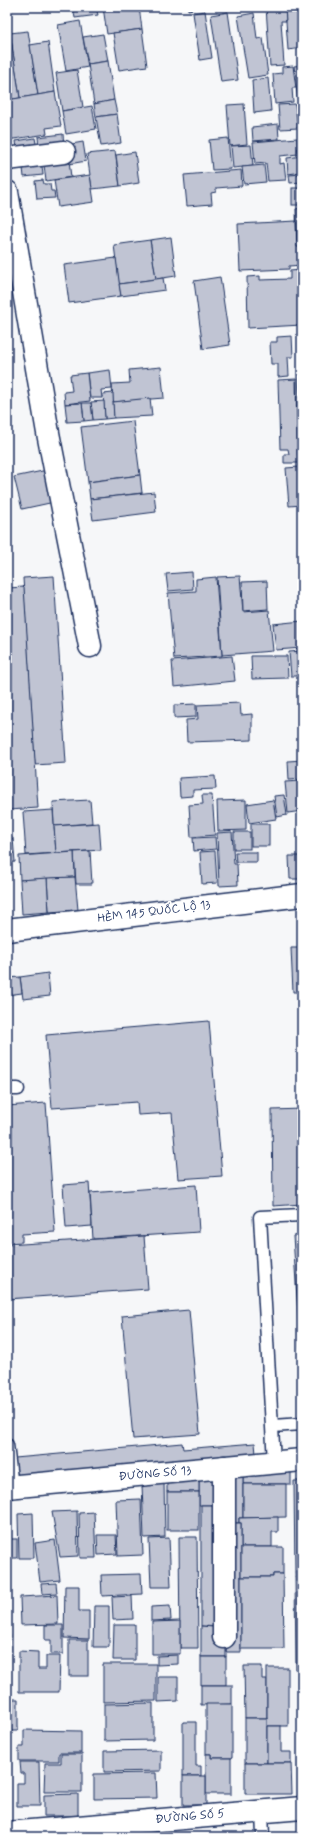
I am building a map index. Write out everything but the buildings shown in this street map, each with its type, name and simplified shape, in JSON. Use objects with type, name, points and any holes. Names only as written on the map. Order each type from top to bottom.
[{"type":"street","points":[[7,159],[64,152]]},
{"type":"street","points":[[7,192],[48,434],[90,646]]},
{"type":"street","name":"HẺM 145 QUỐC LỘ 13","points":[[7,930],[302,895]]},
{"type":"street","name":"ĐƯỜNG SỐ 13","points":[[9,1487],[302,1460]]},
{"type":"street","points":[[224,1467],[224,1637]]},
{"type":"street","name":"ĐƯỜNG SỐ 5","points":[[7,1833],[302,1808]]},
{"type":"lane","points":[[274,1462],[260,1217],[302,1215]]},
{"type":"lane","points":[[272,1426],[302,1424]]},
{"type":"lane","points":[[7,1445],[9,1487]]},
{"type":"lane","points":[[262,1811],[263,1837]]}]
